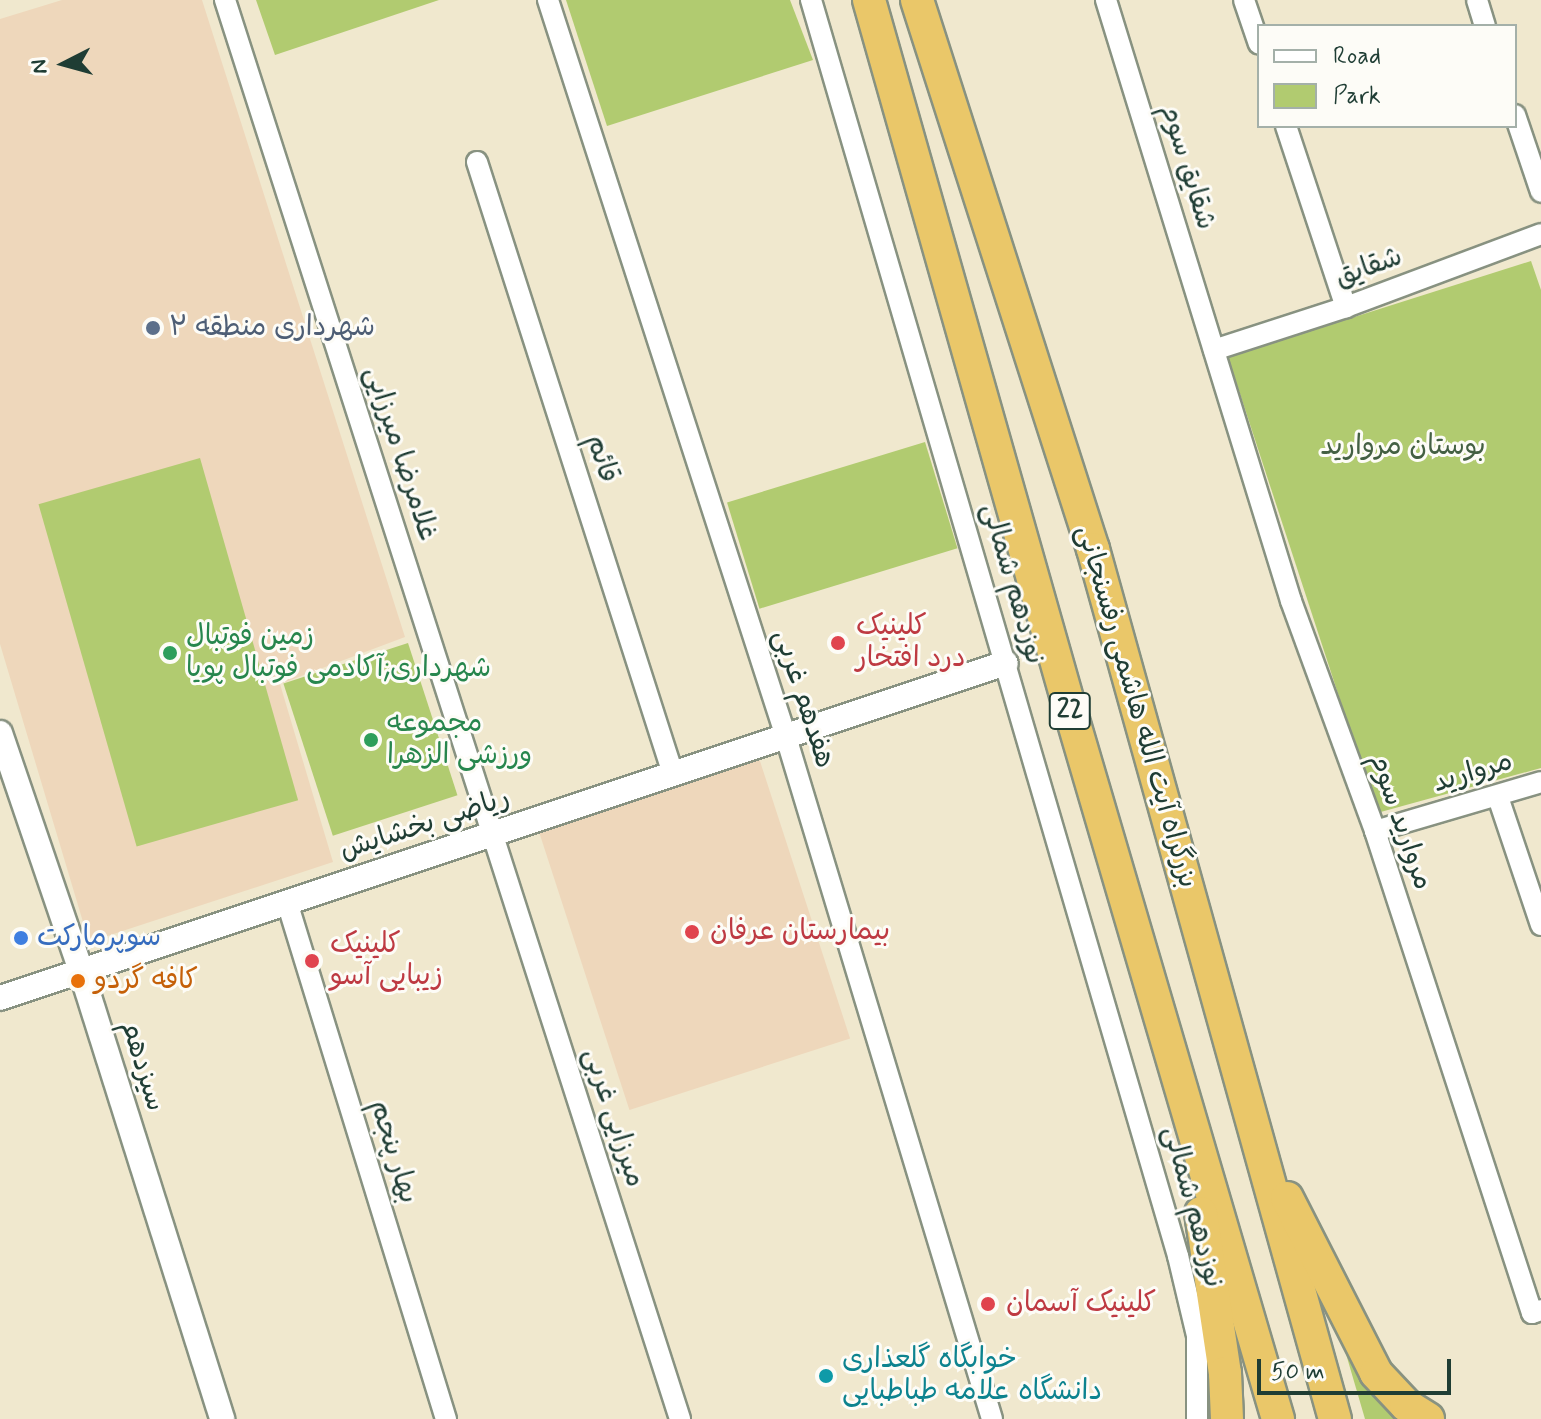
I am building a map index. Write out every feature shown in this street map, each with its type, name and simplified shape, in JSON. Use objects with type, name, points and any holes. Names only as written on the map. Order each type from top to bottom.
[{"type":"highway","points":[[844,0],[891,73]]},
{"type":"highway","name":"22","points":[[869,0],[1071,713],[1278,1419]]},
{"type":"highway","name":"بزرگراه آیت الله هاشمی رفسنجانی","points":[[917,0],[1093,549],[1335,1419]]},
{"type":"highway","points":[[1185,1099],[1225,1373],[1227,1419]]},
{"type":"highway","points":[[1256,1138],[1376,1373],[1406,1405],[1428,1419]]},
{"type":"street","name":"غلامرضا میرزایی","points":[[225,0],[493,834]]},
{"type":"street","name":"هفدهم غربی","points":[[548,0],[786,737],[992,1419]]},
{"type":"street","name":"نوزدهم شمالی","points":[[811,0],[1178,1256],[1197,1336],[1197,1419]]},
{"type":"street","name":"شقایق سوم","points":[[1106,0],[1214,350]]},
{"type":"street","points":[[1244,0],[1257,38]]},
{"type":"street","points":[[1477,0],[1484,24]]},
{"type":"street","points":[[1517,121],[1541,192]]},
{"type":"street","points":[[1287,128],[1346,307]]},
{"type":"street","name":"قائم","points":[[477,162],[673,774]]},
{"type":"street","name":"شقایق","points":[[1214,350],[1346,307],[1541,234]]},
{"type":"street","name":"مروارید سوم","points":[[1214,350],[1291,601],[1375,831],[1536,1312]]},
{"type":"street","name":"ریاضی بخشایش","points":[[0,998],[1006,663]]},
{"type":"street","name":"سیزدهم","points":[[0,733],[81,971],[222,1419]]},
{"type":"street","name":"مروارید","points":[[1375,831],[1541,782]]},
{"type":"street","points":[[1498,797],[1541,925]]},
{"type":"street","name":"میرزایی غربی","points":[[493,834],[680,1419]]},
{"type":"street","name":"بهار پنجم","points":[[287,902],[446,1419]]},
{"type":"shaded area","name":"شهرداری منطقه ۲","points":[[62,0],[202,0],[405,637],[280,684],[333,862],[89,942],[0,644],[0,19]]},
{"type":"shaded area","name":"بیمارستان عرفان","points":[[758,755],[850,1038],[629,1110],[537,827]]},
{"type":"green space","points":[[256,0],[439,0],[275,55]]},
{"type":"green space","points":[[566,0],[790,0],[813,60],[607,126]]},
{"type":"green space","name":"بوستان مروارید","points":[[1531,261],[1541,290],[1541,768],[1377,813],[1228,357]]},
{"type":"green space","points":[[925,442],[957,548],[759,609],[727,503]]},
{"type":"green space","name":"زمین فوتبال شهرداری;آکادمی فوتبال پویا","points":[[200,458],[298,800],[137,847],[39,504]]},
{"type":"green space","name":"مجموعه ورزشی الزهرا","points":[[408,643],[457,795],[333,836],[283,683]]},
{"type":"green space","points":[[1325,1282],[1410,1419],[1365,1419]]},
{"type":"place","name":"شهرداری منطقه ۲","points":[[153,328]]},
{"type":"place","name":"کلینیک درد افتخار","points":[[838,643]]},
{"type":"place","name":"زمین فوتبال شهرداری;آکادمی فوتبال پویا","points":[[170,653]]},
{"type":"place","name":"مجموعه ورزشی الزهرا","points":[[371,740]]},
{"type":"place","name":"بیمارستان عرفان","points":[[692,932]]},
{"type":"place","name":"سوپرمارکت","points":[[21,938]]},
{"type":"place","name":"کلینیک زیبایی آسو","points":[[312,961]]},
{"type":"place","name":"کافه گردو","points":[[78,981]]},
{"type":"place","name":"کلینیک آسمان","points":[[988,1304]]},
{"type":"place","name":"خوابگاه گلعذاری دانشگاه علامه طباطبایی","points":[[826,1376]]}]
